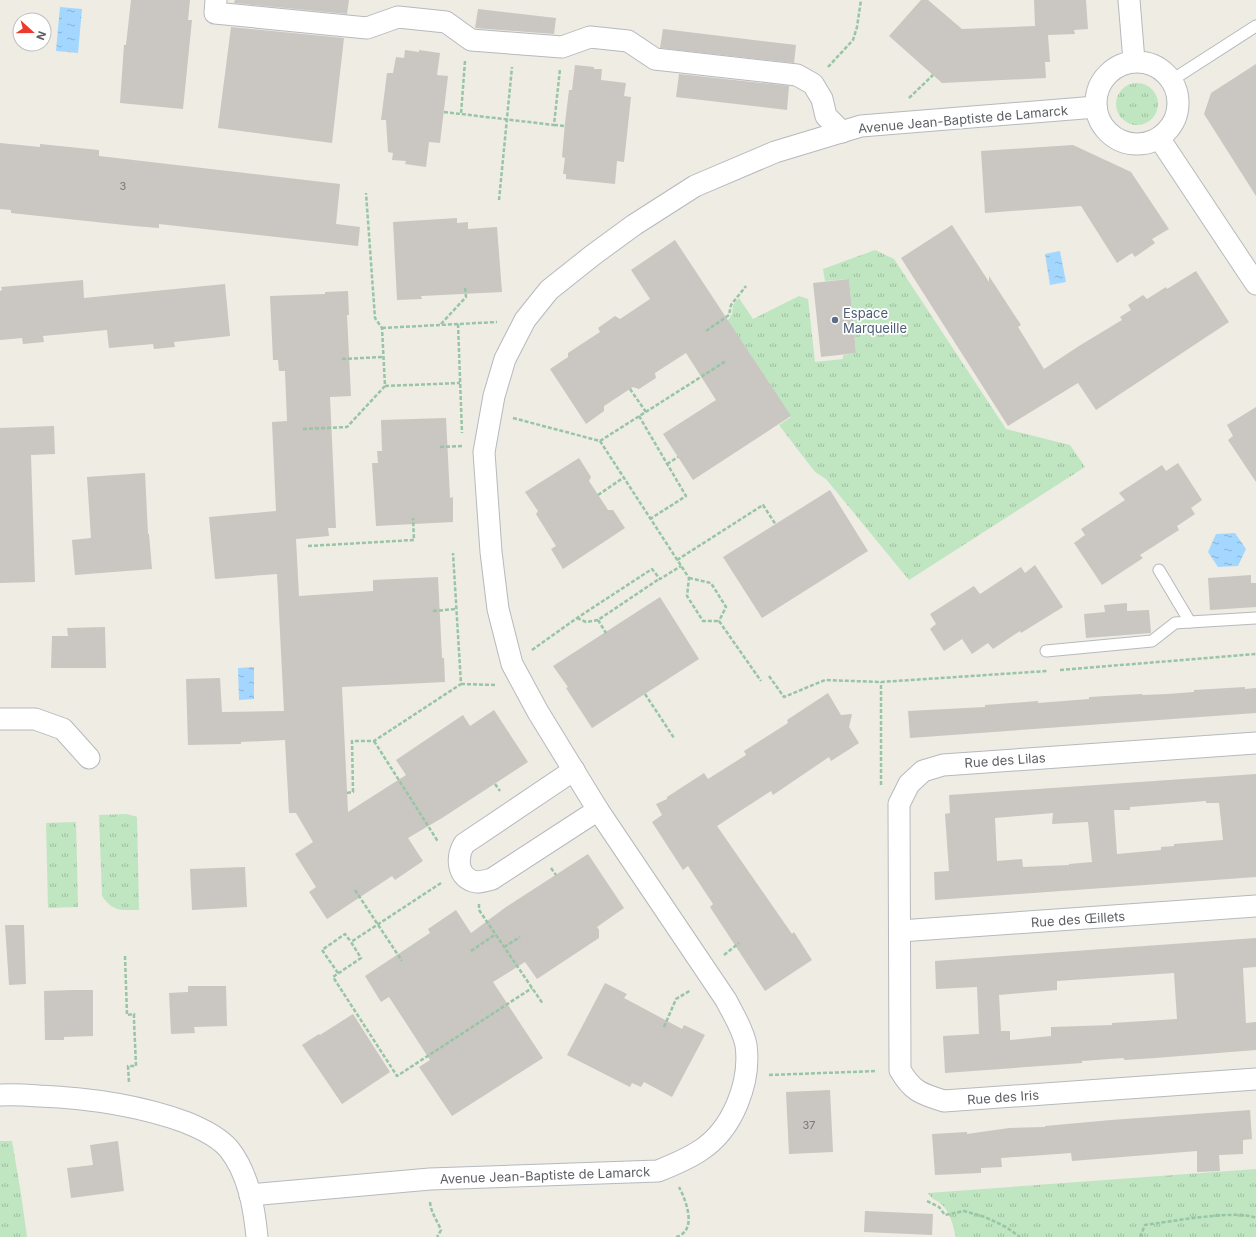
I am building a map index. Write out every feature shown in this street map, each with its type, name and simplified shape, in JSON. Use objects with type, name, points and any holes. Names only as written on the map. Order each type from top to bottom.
[{"type":"street","points":[[1129,0],[1134,61]]},
{"type":"street","points":[[215,6],[367,28],[398,17],[446,22],[471,40],[562,47],[590,37],[628,41],[655,59],[797,75],[813,84],[822,99],[826,116],[842,132]]},
{"type":"street","points":[[1134,61],[1145,62],[1155,65],[1165,71],[1172,80],[1178,92],[1179,105],[1176,118],[1169,130],[1159,138],[1148,143],[1136,145],[1124,142],[1114,137],[1105,129],[1099,119],[1096,107],[1098,91],[1105,76],[1113,69],[1134,61]]},
{"type":"street","name":"Avenue Jean-Baptiste de Lamarck","points":[[250,1195],[430,1179],[658,1171],[681,1162],[702,1150],[718,1135],[731,1118],[745,1076],[746,1045],[741,1029],[726,1000],[598,810],[538,712],[512,664],[498,609],[488,516],[484,452],[494,396],[505,358],[525,320],[549,290],[593,255],[634,225],[695,186],[775,152],[860,126],[1096,107]]},
{"type":"street","points":[[1159,138],[1256,284]]},
{"type":"street","points":[[0,719],[35,719],[63,729],[89,758]]},
{"type":"street","name":"Rue des Lilas","points":[[900,931],[899,804],[909,784],[924,771],[943,765],[1256,743]]},
{"type":"street","points":[[574,770],[464,844],[460,860],[465,876],[478,882],[492,879],[598,810]]},
{"type":"street","name":"Rue des Œillets","points":[[900,931],[1256,906]]},
{"type":"street","points":[[900,931],[900,1070]]},
{"type":"street","name":"Rue des Iris","points":[[900,1070],[908,1083],[924,1095],[944,1101],[1256,1079]]},
{"type":"street","points":[[0,1095],[64,1097],[126,1104],[199,1127],[228,1148],[242,1170],[250,1195],[257,1237]]},
{"type":"lane","points":[[1172,80],[1256,26]]},
{"type":"lane","points":[[1159,570],[1190,622]]},
{"type":"lane","points":[[1046,651],[1152,641],[1174,623],[1256,618]]},
{"type":"path","points":[[813,84],[853,40],[857,27],[861,0]]},
{"type":"path","points":[[461,114],[466,54],[471,40]]},
{"type":"path","points":[[499,200],[514,43]]},
{"type":"path","points":[[554,125],[562,47]]},
{"type":"path","points":[[444,112],[565,126]]},
{"type":"path","points":[[366,193],[375,318],[382,328],[385,386]]},
{"type":"path","points":[[706,331],[729,314],[731,305],[746,286]]},
{"type":"path","points":[[441,325],[466,298],[465,287]]},
{"type":"path","points":[[382,328],[525,320]]},
{"type":"path","points":[[458,324],[462,446]]},
{"type":"path","points":[[342,359],[383,357]]},
{"type":"path","points":[[600,441],[726,361]]},
{"type":"path","points":[[303,429],[347,427],[385,386],[460,383]]},
{"type":"path","points":[[630,389],[646,412]]},
{"type":"path","points":[[491,412],[600,441],[689,578],[687,596],[704,621],[719,621]]},
{"type":"path","points":[[639,416],[686,496],[650,519]]},
{"type":"path","points":[[667,464],[678,457]]},
{"type":"path","points":[[598,495],[624,478]]},
{"type":"path","points":[[677,560],[763,505],[776,524]]},
{"type":"path","points":[[308,546],[414,540],[413,518]]},
{"type":"path","points":[[453,553],[461,684]]},
{"type":"path","points":[[577,618],[586,622],[598,620],[681,566]]},
{"type":"path","points":[[512,664],[577,618],[652,569],[660,579]]},
{"type":"path","points":[[689,578],[711,583],[726,607],[719,621]]},
{"type":"path","points":[[432,611],[456,609]]},
{"type":"path","points":[[598,620],[606,632]]},
{"type":"path","points":[[719,621],[761,681]]},
{"type":"path","points":[[769,676],[784,698],[825,680],[881,682],[1107,667],[1256,654]]},
{"type":"path","points":[[881,682],[881,791]]},
{"type":"path","points":[[348,793],[354,792],[352,741],[374,741],[461,684],[523,685]]},
{"type":"path","points":[[645,694],[674,738]]},
{"type":"path","points":[[350,942],[378,924],[460,860],[437,840],[374,741]]},
{"type":"path","points":[[478,882],[479,910],[543,1004]]},
{"type":"path","points":[[355,890],[402,961]]},
{"type":"path","points":[[338,973],[322,950],[345,934],[361,958],[333,977],[397,1076],[532,988]]},
{"type":"path","points":[[471,951],[496,934]]},
{"type":"path","points":[[504,947],[520,937]]},
{"type":"path","points":[[125,956],[127,1015],[134,1014],[136,1066],[128,1066],[130,1086]]},
{"type":"path","points":[[664,1027],[676,999],[710,978]]},
{"type":"path","points":[[745,1076],[900,1070]]},
{"type":"path","points":[[430,1179],[430,1210],[441,1230],[437,1237]]},
{"type":"path","points":[[676,1237],[686,1229],[689,1217],[681,1191]]},
{"type":"path","points":[[927,1201],[939,1207],[945,1215],[964,1211],[985,1217],[1006,1227],[1020,1237]]},
{"type":"path","points":[[1140,1237],[1145,1225],[1231,1215],[1252,1216],[1256,1218]]},
{"type":"green space","points":[[1133,83],[1141,83],[1149,86],[1155,92],[1158,104],[1155,116],[1149,122],[1141,125],[1133,125],[1125,122],[1119,116],[1116,108],[1116,100],[1119,92],[1125,86]]},
{"type":"green space","points":[[875,250],[894,259],[1006,429],[1070,445],[1085,467],[909,580],[826,479],[815,472],[779,425],[791,417],[732,327],[715,329],[729,319],[732,314],[733,305],[739,298],[753,319],[799,296],[808,299],[815,362],[843,359],[843,355],[856,353],[849,279],[825,281],[823,269]]},
{"type":"green space","points":[[127,814],[137,817],[139,910],[118,909],[110,905],[102,896],[99,815]]},
{"type":"green space","points":[[76,822],[78,907],[48,908],[46,823]]},
{"type":"green space","points":[[0,1141],[12,1141],[27,1237],[0,1237]]},
{"type":"green space","points":[[1256,1169],[1256,1237],[956,1237],[951,1218],[946,1210],[928,1193]]},
{"type":"water","points":[[60,7],[82,9],[78,53],[56,51]]},
{"type":"water","points":[[1060,251],[1066,282],[1050,285],[1045,254]]},
{"type":"water","points":[[1235,533],[1246,549],[1238,566],[1218,567],[1208,552],[1216,534]]},
{"type":"water","points":[[254,667],[254,699],[239,700],[238,668]]},
{"type":"building","points":[[131,0],[190,0],[188,20],[192,20],[183,109],[120,103],[124,45],[126,45]]},
{"type":"building","points":[[235,0],[349,0],[347,14],[234,3]]},
{"type":"building","points":[[921,0],[928,0],[962,29],[1035,26],[1034,0],[1086,0],[1088,29],[1074,30],[1075,34],[1048,35],[1050,62],[1045,62],[1046,78],[942,83],[889,36]]},
{"type":"building","points":[[478,9],[556,18],[554,34],[475,28]]},
{"type":"building","points":[[231,27],[344,38],[332,143],[218,128]]},
{"type":"building","points":[[663,29],[796,45],[794,63],[660,48]]},
{"type":"building","points":[[405,50],[440,53],[437,75],[448,76],[440,143],[429,142],[426,167],[405,164],[406,161],[392,160],[393,153],[388,152],[386,120],[381,120],[387,73],[393,73],[396,57],[404,58]]},
{"type":"building","points":[[1256,64],[1256,196],[1204,114],[1211,93]]},
{"type":"building","points":[[575,65],[602,69],[601,80],[626,83],[624,96],[631,97],[624,162],[617,161],[615,184],[566,179],[566,174],[563,174],[565,158],[562,157],[565,123],[569,90],[572,90]]},
{"type":"building","points":[[679,74],[789,86],[787,110],[676,97]]},
{"type":"building","points":[[0,143],[40,147],[40,144],[99,150],[99,156],[340,184],[336,224],[360,227],[358,246],[159,224],[159,228],[11,213],[11,210],[0,209]]},
{"type":"building","points":[[1073,145],[1131,172],[1169,229],[1152,239],[1155,243],[1135,257],[1132,253],[1117,263],[1081,206],[985,213],[981,151]]},
{"type":"building","points":[[457,218],[457,223],[468,222],[468,229],[497,227],[502,292],[421,296],[422,299],[397,300],[393,222]]},
{"type":"building","points":[[952,225],[989,282],[989,276],[1021,325],[1018,327],[1044,369],[1122,320],[1120,317],[1131,310],[1128,305],[1143,295],[1147,299],[1166,287],[1167,289],[1196,271],[1229,322],[1096,410],[1078,383],[1008,426],[901,258]]},
{"type":"building","points":[[675,240],[791,416],[693,480],[663,434],[716,400],[686,353],[655,373],[656,378],[639,389],[633,387],[604,406],[604,411],[586,424],[550,369],[568,357],[568,353],[600,332],[598,328],[615,316],[620,319],[650,299],[631,270]]},
{"type":"building","name":"Espace Marqueille","points":[[849,279],[856,353],[821,357],[813,283]]},
{"type":"building","points":[[83,280],[84,298],[225,284],[230,336],[174,342],[175,347],[154,349],[153,344],[109,348],[107,330],[43,336],[44,342],[23,344],[22,338],[0,340],[1,287]]},
{"type":"building","points":[[348,291],[349,315],[347,315],[351,396],[330,397],[336,528],[328,528],[329,536],[296,539],[299,596],[373,591],[373,580],[438,577],[442,658],[444,658],[445,682],[342,687],[348,812],[406,775],[396,760],[463,715],[470,726],[494,710],[528,762],[442,818],[408,838],[423,861],[395,880],[392,876],[327,919],[309,892],[316,887],[295,854],[313,842],[296,813],[289,813],[285,740],[241,742],[241,744],[188,745],[186,679],[220,678],[222,712],[284,711],[277,574],[215,579],[209,517],[276,511],[272,422],[287,421],[285,371],[279,371],[278,360],[273,360],[270,296],[325,294],[325,292]]},
{"type":"building","points":[[1256,407],[1256,482],[1228,440],[1233,436],[1227,425]]},
{"type":"building","points":[[446,418],[450,498],[453,497],[453,522],[376,526],[372,463],[378,463],[377,451],[382,451],[381,420]]},
{"type":"building","points":[[54,426],[55,454],[31,455],[35,582],[0,583],[0,428]]},
{"type":"building","points":[[579,458],[591,477],[589,481],[608,510],[613,510],[625,528],[563,569],[551,549],[556,546],[536,514],[538,511],[525,492]]},
{"type":"building","points":[[1178,463],[1202,500],[1191,508],[1195,514],[1177,526],[1179,530],[1140,555],[1143,558],[1102,585],[1074,543],[1085,535],[1081,529],[1125,500],[1119,493],[1162,465],[1166,471]]},
{"type":"building","points":[[145,473],[148,534],[152,569],[75,575],[72,540],[91,538],[87,477]]},
{"type":"building","points":[[830,490],[868,551],[762,618],[723,557]]},
{"type":"building","points":[[1035,565],[1063,607],[1021,633],[1020,631],[993,649],[988,643],[972,654],[962,639],[944,651],[930,629],[936,624],[930,614],[974,586],[980,594],[1021,567],[1025,573]]},
{"type":"building","points":[[1251,575],[1251,583],[1256,583],[1256,607],[1210,610],[1208,578]]},
{"type":"building","points":[[660,597],[699,659],[592,728],[566,688],[568,687],[553,666]]},
{"type":"building","points":[[1127,603],[1127,611],[1149,610],[1151,633],[1086,638],[1084,614],[1105,612],[1104,605]]},
{"type":"building","points":[[105,627],[106,668],[51,668],[52,636],[68,636],[67,628]]},
{"type":"building","points":[[1245,687],[1245,689],[1256,688],[1256,713],[910,738],[908,711],[985,707],[985,705],[1089,699],[1089,697],[1167,694],[1194,692],[1194,690]]},
{"type":"building","points":[[828,693],[841,715],[852,714],[849,727],[859,743],[831,761],[829,757],[773,795],[771,791],[717,826],[792,934],[794,932],[812,960],[765,991],[710,907],[713,904],[688,866],[683,870],[652,822],[662,815],[656,804],[667,799],[667,797],[704,773],[708,779],[746,755],[744,751],[788,723],[787,720]]},
{"type":"building","points":[[1256,774],[1256,877],[935,900],[934,872],[949,871],[945,814],[950,813],[949,795]],"holes":[[[1206,801],[1206,803],[1219,803],[1223,840],[1174,844],[1174,846],[1161,847],[1161,850],[1117,854],[1114,810],[1130,810],[1130,807]],[[1053,813],[1052,824],[1088,822],[1092,862],[1069,865],[1023,867],[1022,859],[997,861],[995,818]]]},
{"type":"building","points":[[588,854],[624,908],[597,927],[599,930],[599,938],[537,979],[525,962],[493,982],[543,1058],[452,1116],[419,1067],[430,1060],[389,997],[381,1002],[365,976],[430,933],[428,929],[456,910],[471,933],[506,907]]},
{"type":"building","points":[[245,867],[247,907],[192,910],[190,869]]},
{"type":"building","points":[[5,925],[24,925],[26,984],[9,985]]},
{"type":"building","points":[[1256,938],[1256,967],[1243,968],[1246,1023],[1256,1022],[1256,1050],[1125,1060],[1123,1058],[1082,1061],[1082,1063],[945,1073],[943,1036],[979,1034],[977,987],[936,989],[935,961]],"holes":[[[1174,973],[1177,1019],[1112,1023],[1112,1025],[1051,1027],[1051,1036],[1010,1040],[1010,1031],[1001,1031],[999,995],[1057,990],[1057,981]]]},
{"type":"building","points":[[605,983],[627,994],[624,998],[682,1029],[684,1025],[705,1035],[672,1097],[644,1082],[641,1087],[632,1083],[630,1087],[567,1055]]},
{"type":"building","points":[[188,986],[226,986],[227,1026],[194,1027],[195,1033],[171,1034],[169,993],[188,992]]},
{"type":"building","points":[[93,990],[93,1036],[64,1037],[64,1040],[45,1040],[44,991]]},
{"type":"building","points":[[353,1014],[390,1072],[342,1104],[302,1045]]},
{"type":"building","points":[[830,1090],[833,1152],[789,1154],[786,1092]]},
{"type":"building","points":[[1250,1110],[1252,1139],[1243,1140],[1243,1154],[1219,1155],[1220,1171],[1197,1172],[1197,1151],[1072,1161],[1071,1153],[1001,1158],[1002,1167],[981,1168],[981,1173],[935,1175],[932,1134],[967,1132],[967,1134],[1009,1128],[1045,1127],[1111,1120]]},
{"type":"building","points":[[118,1141],[124,1191],[71,1198],[67,1168],[93,1165],[90,1145]]},
{"type":"building","points":[[865,1211],[933,1214],[932,1235],[864,1232]]},
{"type":"place","name":"Espace Marqueille","points":[[835,320]]}]
